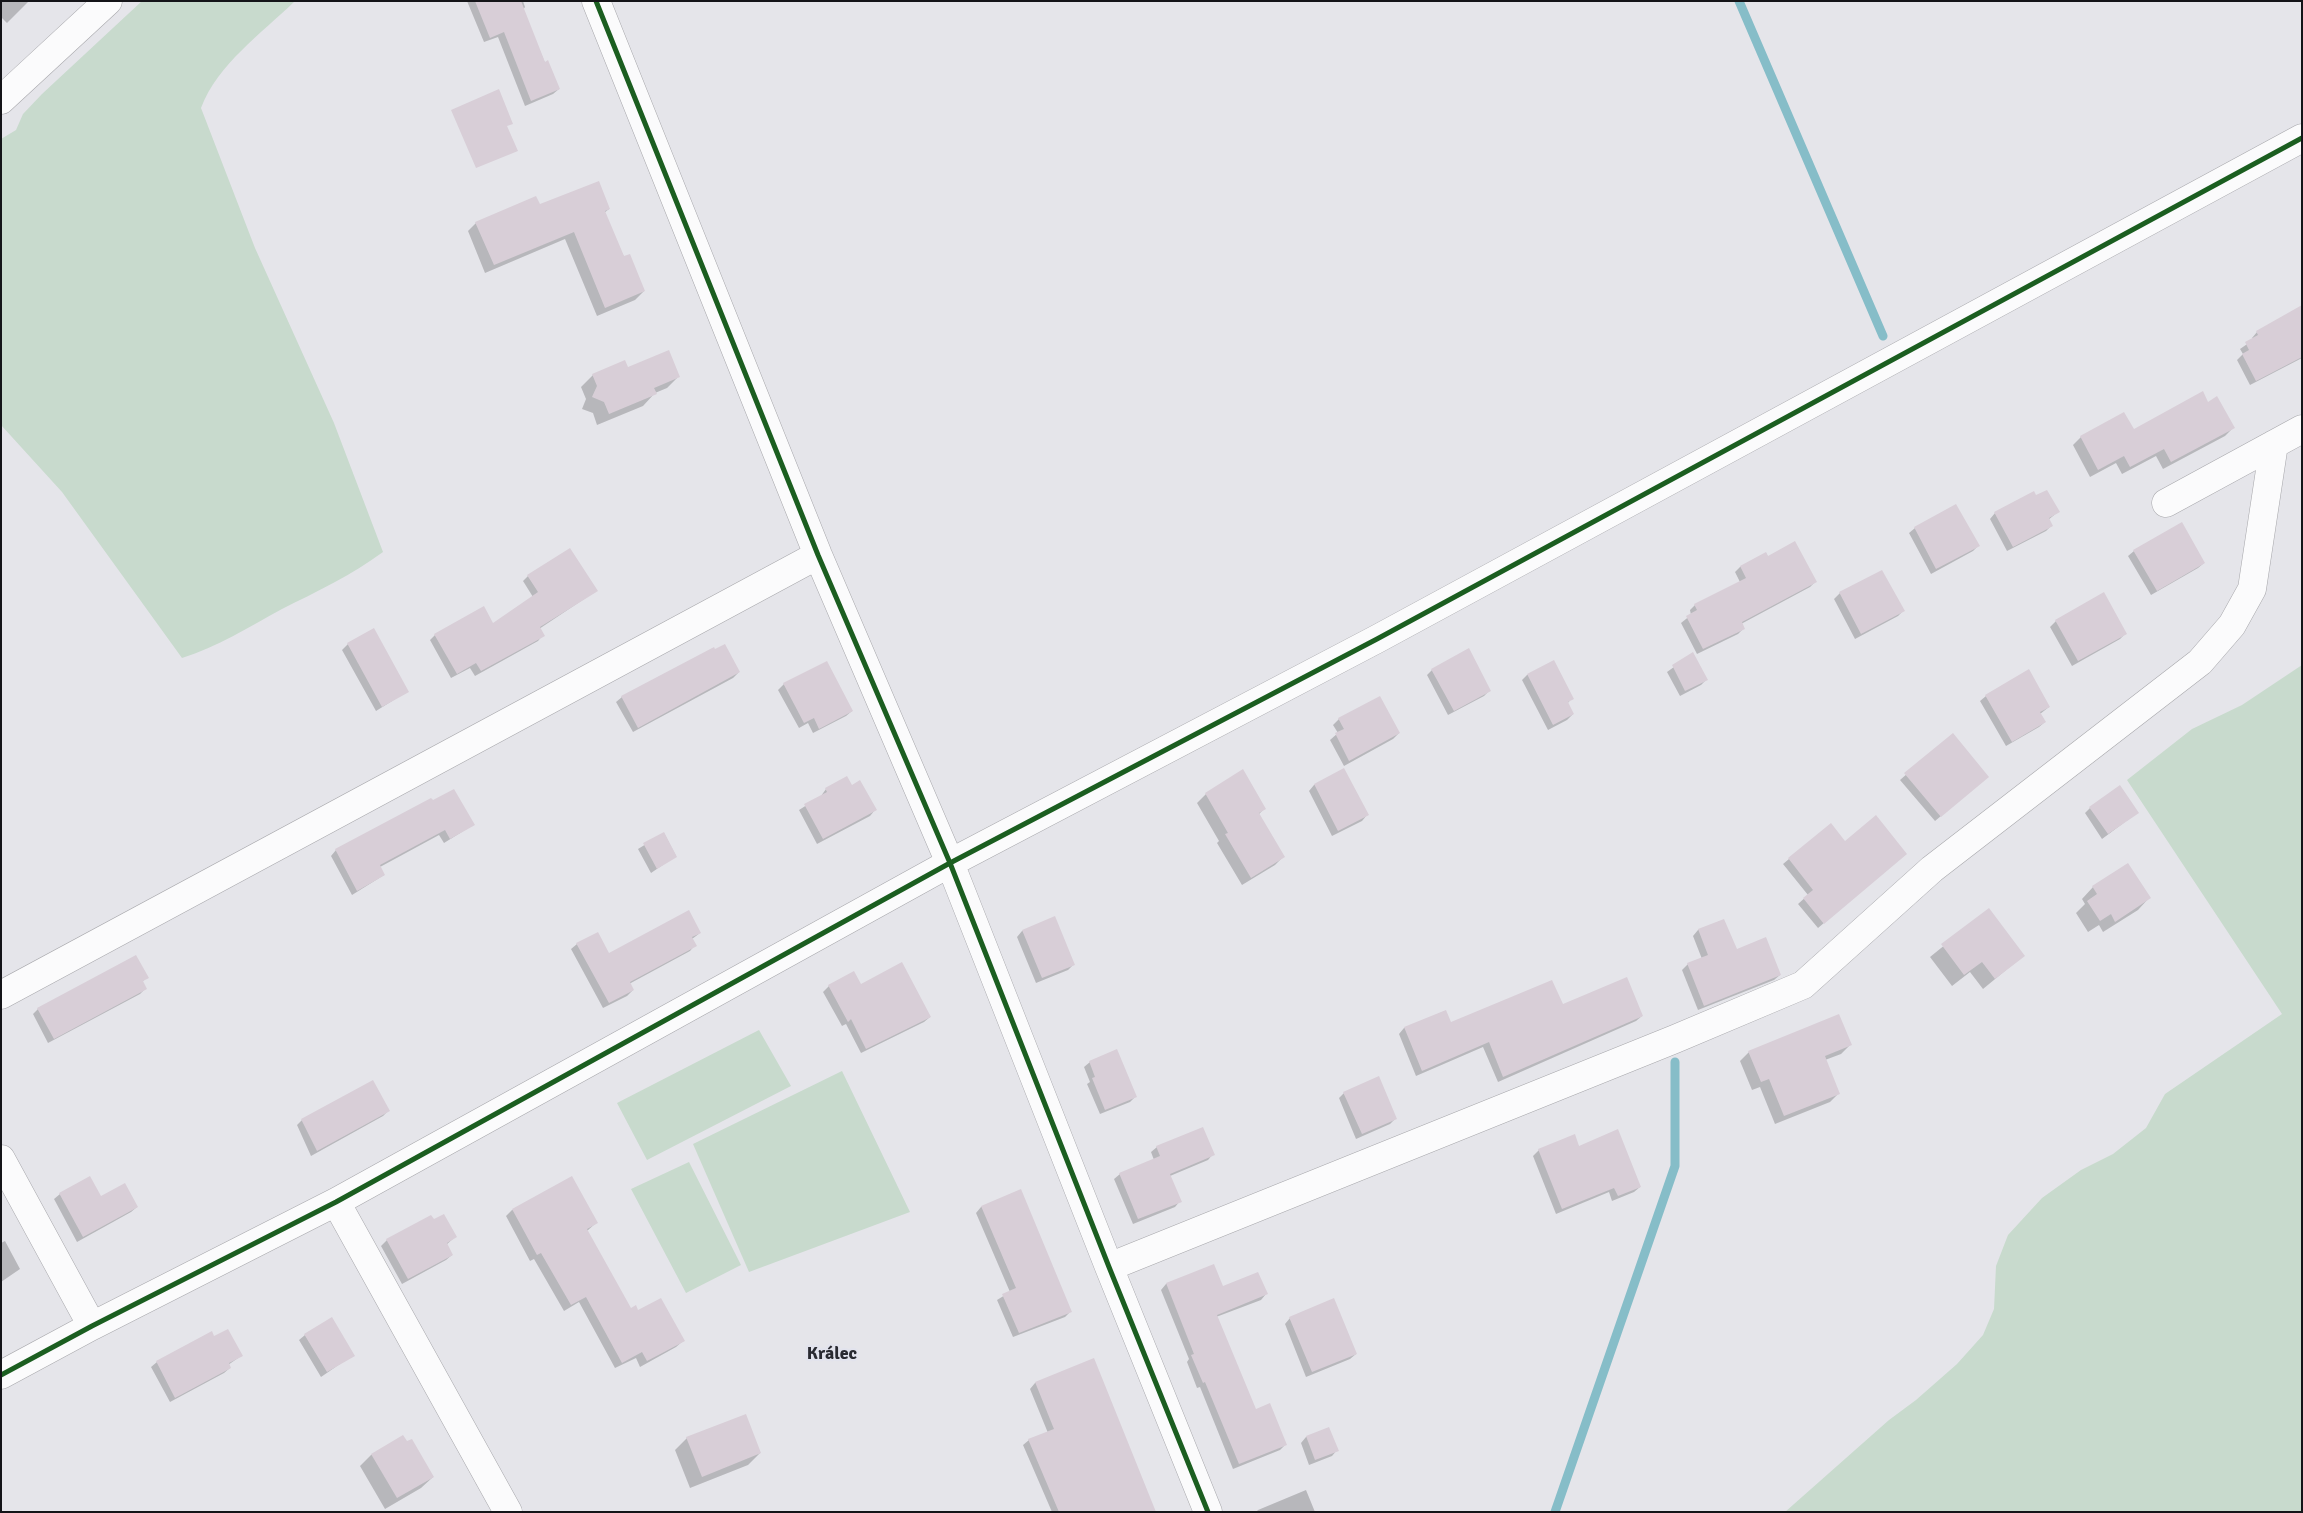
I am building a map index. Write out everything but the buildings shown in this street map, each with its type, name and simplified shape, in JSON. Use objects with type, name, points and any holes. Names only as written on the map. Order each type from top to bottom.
[{"type":"street","points":[[1,100],[108,1]]},
{"type":"street","points":[[596,1],[818,555],[950,863],[1208,1512]]},
{"type":"street","points":[[1,1375],[92,1326],[336,1202],[950,863],[1368,643],[2302,138]]},
{"type":"street","points":[[2166,503],[2302,429]]},
{"type":"street","points":[[1109,1267],[1666,1043],[1803,985],[1932,869],[2200,662],[2232,625],[2252,589],[2274,444]]},
{"type":"street","points":[[1,995],[818,555]]},
{"type":"street","points":[[1,1160],[92,1326]]},
{"type":"street","points":[[336,1202],[508,1512]]},
{"type":"green space","points":[[142,1],[295,1],[229,64],[218,77],[201,108],[255,248],[334,423],[383,552],[321,590],[233,636],[182,658],[62,492],[1,425],[1,139],[16,130],[23,114],[42,94]]},
{"type":"green space","points":[[2302,665],[2302,1512],[1785,1512],[1889,1420],[1916,1400],[1957,1364],[1983,1335],[1994,1309],[1996,1266],[2008,1235],[2042,1198],[2081,1170],[2113,1154],[2146,1128],[2165,1094],[2282,1014],[2127,780],[2192,729],[2242,705]]},
{"type":"green space","points":[[759,1030],[791,1086],[647,1160],[617,1103]]},
{"type":"green space","points":[[842,1071],[910,1212],[749,1272],[693,1144]]},
{"type":"green space","points":[[689,1162],[741,1265],[686,1293],[631,1189]]},
{"type":"waterway","points":[[1739,1],[1883,336]]},
{"type":"waterway","points":[[1555,1512],[1675,1166],[1675,1062]]},
{"type":"cycle path","points":[[596,1],[818,555],[950,863],[1208,1512]]},
{"type":"cycle path","points":[[1,1375],[92,1326],[336,1202],[950,863],[1377,639],[2302,138]]},
{"type":"district","name":"Králec","points":[[832,1354]]}]
